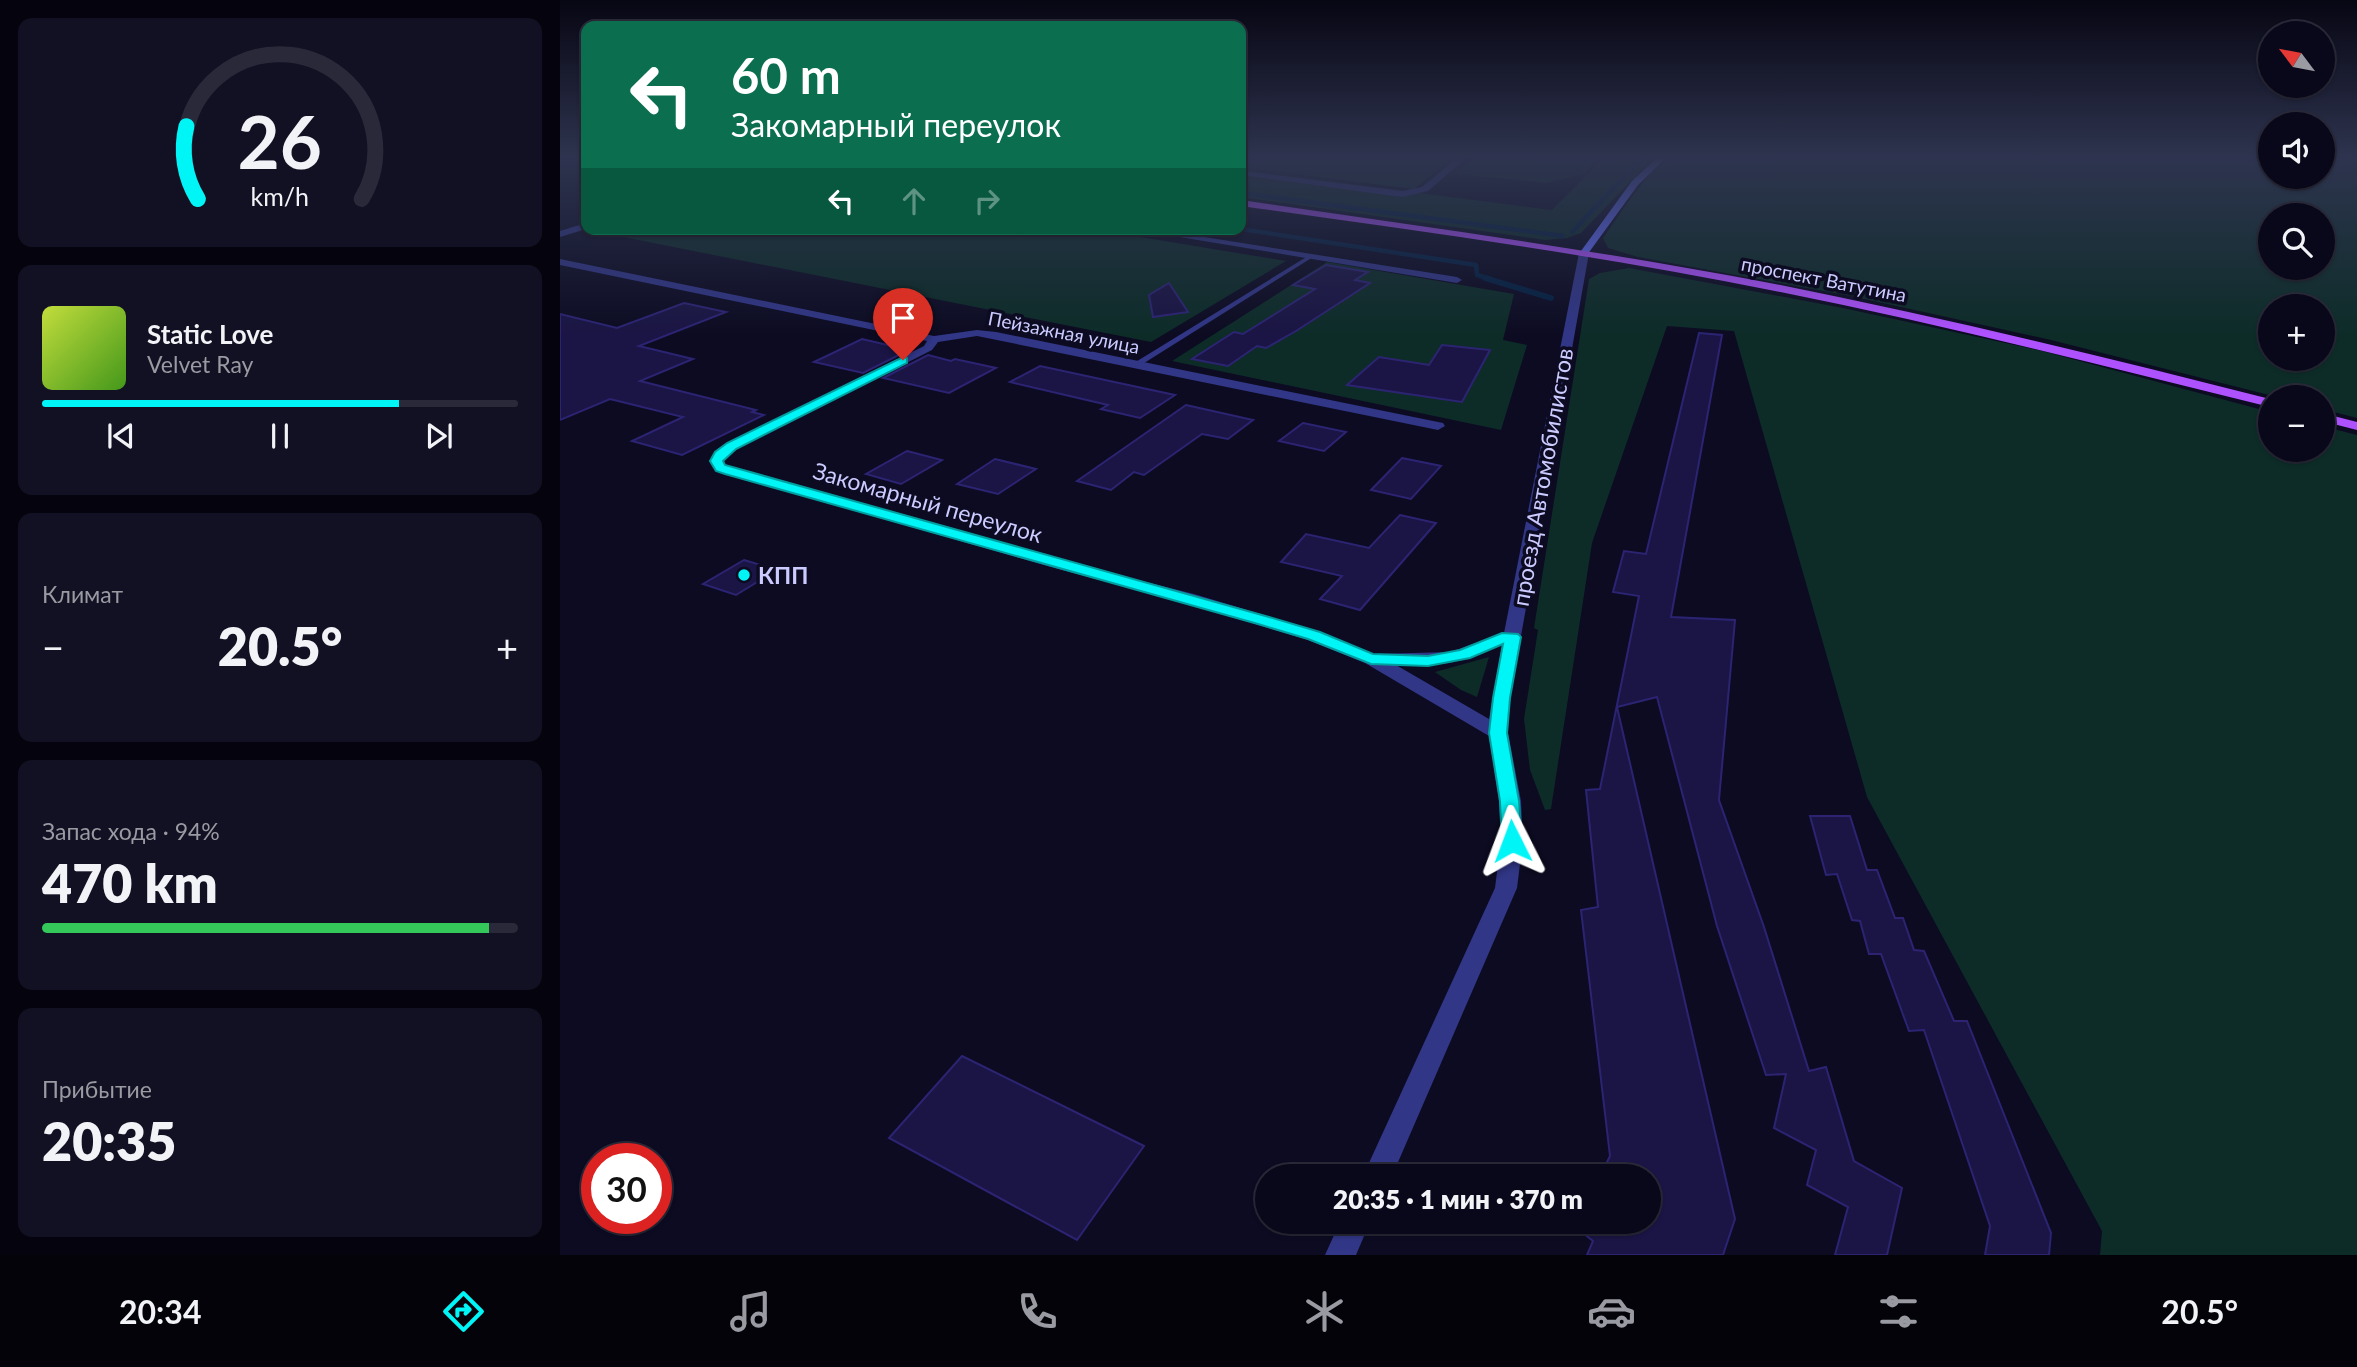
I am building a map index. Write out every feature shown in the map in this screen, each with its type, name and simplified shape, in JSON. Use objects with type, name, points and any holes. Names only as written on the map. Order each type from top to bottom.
[{"type":"main road","name":"проспект Ватутина","points":[[1341,218],[1584,253],[1847,302],[2047,346],[2258,400]]},
{"type":"main road","points":[[2335,420],[2357,426]]},
{"type":"street","points":[[1584,253],[1610,218]]},
{"type":"street","points":[[560,234],[581,228]]},
{"type":"street","points":[[1172,235],[1457,280]]},
{"type":"street","name":"проезд Автомобилистов","points":[[1382,1164],[1506,888],[1512,841],[1510,801],[1498,733],[1501,698],[1584,253]]},
{"type":"street","name":"Пейзажная улица","points":[[560,262],[934,339],[977,333],[1138,363],[1438,426]]},
{"type":"street","name":"Закомарный переулок","points":[[934,339],[928,348],[732,446],[716,461],[720,468],[1314,636],[1371,659],[1498,733]]},
{"type":"street","name":"Закомарный переулок","points":[[1371,659],[1428,661],[1464,654],[1502,638],[1513,637]]},
{"type":"street","points":[[1340,1255],[1350,1234]]},
{"type":"lane","points":[[1138,363],[1310,257]]},
{"type":"green space","points":[[1386,218],[1596,218],[1581,233],[1567,238],[1545,240]]},
{"type":"green space","points":[[1617,218],[2258,218],[2258,280],[2335,280],[2335,218],[2357,218],[2357,418],[2335,412],[2335,385],[2258,385],[2258,392],[2051,340],[1851,296],[1638,257],[1608,248],[1603,238]]},
{"type":"green space","points":[[613,235],[1128,235],[1286,261],[1151,342]]},
{"type":"green space","points":[[1327,262],[1514,294],[1503,340],[1527,345],[1501,430],[1172,361]]},
{"type":"green space","points":[[1629,268],[1843,308],[2042,351],[2258,409],[2258,462],[2335,462],[2335,429],[2357,435],[2357,1255],[2100,1255],[2102,1231],[1867,797],[1734,331],[1667,326],[1592,543],[1551,809],[1545,810],[1530,770],[1524,719],[1538,630],[1534,628],[1589,279],[1600,273]]},
{"type":"green space","points":[[1489,657],[1477,697],[1461,690],[1435,672]]},
{"type":"building","points":[[1326,265],[1368,272],[1355,280],[1370,283],[1296,331],[1266,348],[1257,346],[1228,366],[1192,359],[1234,332],[1243,334],[1315,289],[1293,285]]},
{"type":"building","points":[[1169,283],[1188,312],[1153,317],[1149,295]]},
{"type":"building","points":[[684,303],[726,312],[639,346],[693,359],[640,381],[756,410],[752,412],[764,415],[682,455],[632,441],[683,417],[610,399],[560,420],[560,314],[617,328]]},
{"type":"building","points":[[1699,333],[1722,335],[1671,617],[1735,620],[1719,800],[1764,927],[1809,1071],[1826,1067],[1854,1161],[1902,1188],[1887,1255],[1835,1255],[1848,1207],[1807,1185],[1816,1150],[1774,1128],[1786,1074],[1766,1075],[1717,926],[1657,697],[1617,707],[1735,1219],[1723,1255],[1587,1255],[1593,1241],[1584,1234],[1661,1234],[1661,1164],[1606,1164],[1610,1156],[1581,910],[1598,907],[1586,790],[1600,789],[1639,596],[1613,592],[1624,551],[1646,554]]},
{"type":"building","points":[[862,339],[909,350],[863,373],[814,362]]},
{"type":"building","points":[[1442,345],[1490,350],[1462,402],[1347,385],[1379,357],[1429,365]]},
{"type":"building","points":[[928,355],[996,368],[949,393],[883,378]]},
{"type":"building","points":[[1040,366],[1175,395],[1140,418],[1101,409],[1108,405],[1010,382]]},
{"type":"building","points":[[1186,405],[1253,420],[1228,439],[1202,434],[1144,475],[1134,472],[1111,490],[1077,481]]},
{"type":"building","points":[[1303,423],[1346,432],[1324,451],[1279,441]]},
{"type":"building","points":[[907,451],[942,460],[901,484],[866,474]]},
{"type":"building","points":[[1402,458],[1441,466],[1411,499],[1371,490]]},
{"type":"building","points":[[995,459],[1036,469],[998,494],[957,484]]},
{"type":"building","points":[[1400,515],[1436,523],[1360,610],[1320,599],[1342,576],[1281,562],[1306,534],[1369,548]]},
{"type":"building","name":"КПП","points":[[744,560],[777,570],[736,595],[703,584]]},
{"type":"building","points":[[1810,816],[1850,816],[1867,870],[1877,870],[1895,918],[1903,918],[1914,950],[1924,951],[1954,1021],[1967,1021],[2051,1233],[2049,1255],[1985,1255],[1990,1226],[1924,1030],[1909,1031],[1881,954],[1869,954],[1860,921],[1852,920],[1837,874],[1826,875]]},
{"type":"building","points":[[962,1056],[1144,1146],[1077,1240],[889,1138]]},
{"type":"waterway","points":[[1425,218],[1563,236]]},
{"type":"waterway","points":[[1572,232],[1586,218]]},
{"type":"waterway","points":[[1246,230],[1476,265],[1477,275],[1491,279]]},
{"type":"waterway","points":[[1485,278],[1551,298]]},
{"type":"place","name":"КПП","points":[[744,575]]},
{"type":"route","points":[[903,360],[732,446],[716,461],[720,468],[1068,567],[1188,598],[1314,636],[1371,659],[1428,661],[1464,654],[1502,638],[1513,637],[1501,698],[1498,733],[1510,801],[1512,841]]}]
